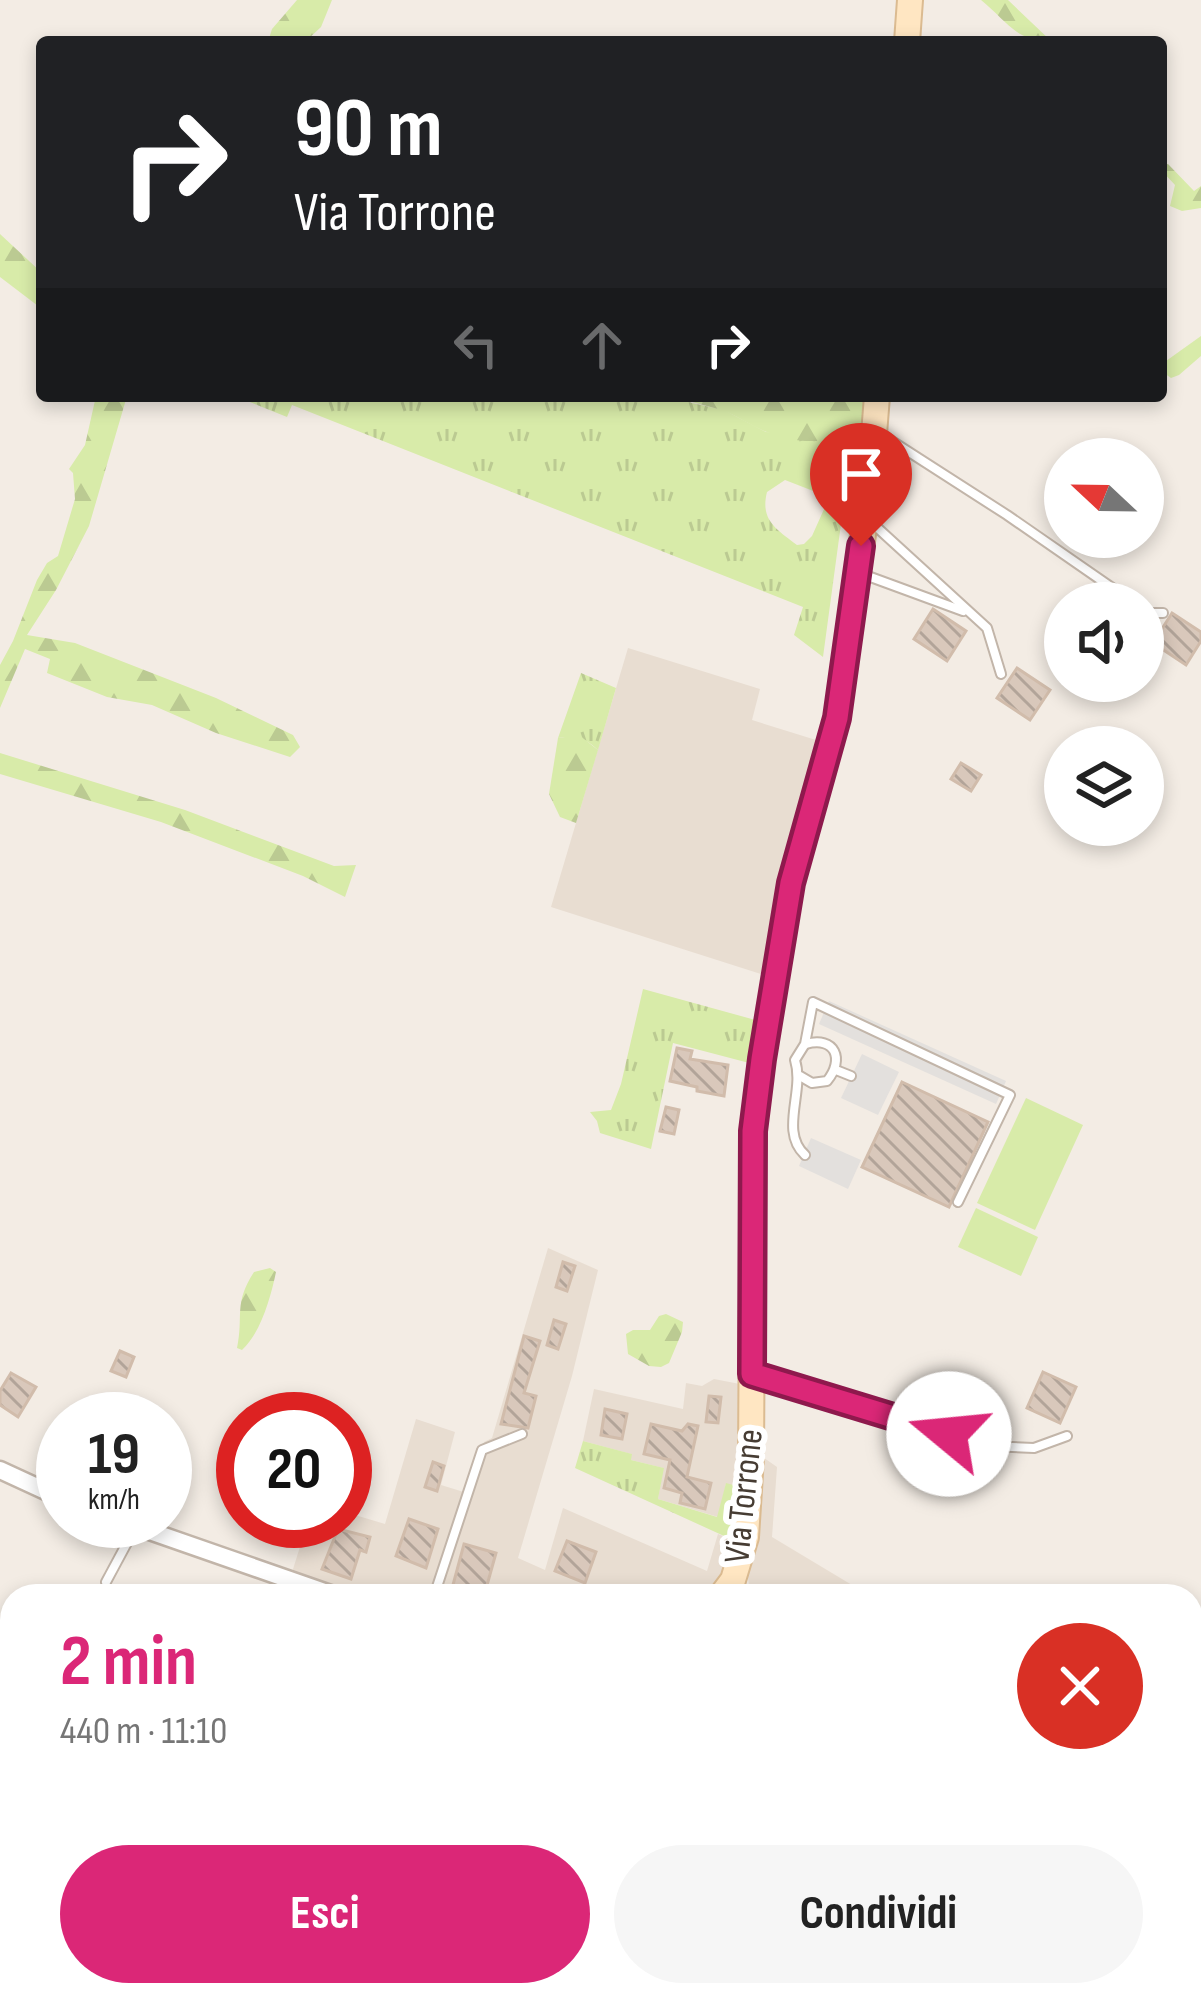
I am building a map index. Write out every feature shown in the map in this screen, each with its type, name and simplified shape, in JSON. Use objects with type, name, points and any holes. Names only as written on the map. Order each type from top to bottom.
[{"type":"main road","points":[[907,36],[910,0]]},
{"type":"main road","name":"Via Torrone","points":[[732,1584],[746,1537],[752,1458],[753,1131],[791,883],[837,718],[876,402]]},
{"type":"street","points":[[0,1470],[36,1487]]},
{"type":"street","points":[[192,1546],[301,1584]]},
{"type":"lane","points":[[874,430],[1104,582]]},
{"type":"lane","points":[[865,518],[986,628],[1001,674]]},
{"type":"lane","points":[[857,575],[970,613]]},
{"type":"lane","points":[[805,1155],[791,1136],[800,1076],[795,1060],[805,1044],[812,1002],[1010,1094],[958,1202]]},
{"type":"lane","points":[[800,1076],[812,1083],[827,1081],[836,1070],[837,1057],[830,1046],[818,1041],[805,1044]]},
{"type":"lane","points":[[762,1059],[795,1060]]},
{"type":"lane","points":[[836,1070],[851,1076]]},
{"type":"lane","points":[[752,1374],[988,1446],[1034,1448],[1066,1436]]},
{"type":"lane","points":[[438,1584],[482,1450],[522,1434]]},
{"type":"lane","points":[[106,1582],[119,1548]]},
{"type":"shaded area","points":[[628,648],[760,689],[752,720],[816,740],[764,975],[551,907]]},
{"type":"shaded area","points":[[829,1001],[1006,1081],[996,1104],[819,1024]]},
{"type":"shaded area","points":[[862,1054],[899,1072],[878,1115],[841,1098]]},
{"type":"shaded area","points":[[811,1138],[861,1160],[848,1189],[799,1166]]},
{"type":"shaded area","points":[[548,1248],[598,1270],[518,1558],[545,1570],[563,1508],[707,1571],[718,1534],[734,1541],[733,1557],[719,1584],[284,1584],[289,1582],[300,1548],[372,1548],[372,1520],[385,1524],[416,1419],[455,1432],[441,1485],[467,1493],[484,1442],[492,1438]]},
{"type":"shaded area","points":[[714,1379],[745,1385],[734,1537],[726,1484],[718,1517],[658,1499],[663,1468],[583,1441],[594,1389],[683,1409],[686,1383],[702,1386]]},
{"type":"shaded area","points":[[760,1455],[777,1467],[772,1537],[850,1584],[749,1584]]},
{"type":"green space","points":[[297,0],[332,0],[321,27],[311,36],[270,36]]},
{"type":"green space","points":[[981,0],[1008,0],[1046,36],[1025,36]]},
{"type":"green space","points":[[1167,164],[1194,191],[1201,186],[1201,208],[1182,211],[1170,206],[1175,185],[1167,176]]},
{"type":"green space","points":[[0,234],[36,267],[36,304],[0,277]]},
{"type":"green space","points":[[1201,336],[1201,356],[1179,375],[1167,375],[1167,360]]},
{"type":"green space","points":[[95,402],[125,402],[89,526],[27,635],[75,643],[216,698],[293,735],[300,747],[290,757],[216,733],[152,705],[107,697],[47,673],[50,659],[25,649],[0,708],[0,665],[37,580],[47,563],[58,556],[75,499],[69,469],[85,445]]},
{"type":"green space","points":[[250,402],[690,402],[724,410],[766,432],[841,437],[849,433],[843,457],[821,494],[785,480],[767,492],[765,502],[776,529],[797,545],[804,544],[829,498],[846,487],[823,657],[794,635],[803,607],[292,405],[287,417]]},
{"type":"green space","points":[[695,402],[866,402],[864,424],[816,441],[778,436]]},
{"type":"green space","points":[[581,673],[616,688],[598,750],[580,738],[558,738]]},
{"type":"green space","points":[[579,735],[598,750],[576,823],[560,817],[549,794],[558,738]]},
{"type":"green space","points":[[0,753],[185,810],[334,866],[356,865],[345,897],[161,822],[0,774]]},
{"type":"green space","points":[[643,989],[759,1021],[753,1064],[673,1043],[651,1149],[600,1133],[590,1112],[611,1110]]},
{"type":"green space","points":[[1026,1098],[1083,1125],[1035,1230],[977,1203]]},
{"type":"green space","points":[[976,1208],[1038,1237],[1021,1276],[958,1247]]},
{"type":"green space","points":[[270,1268],[276,1272],[268,1303],[255,1334],[242,1350],[237,1348],[243,1293],[254,1272]]},
{"type":"green space","points":[[666,1314],[683,1322],[669,1363],[649,1366],[628,1354],[626,1334],[650,1330]]},
{"type":"green space","points":[[583,1441],[664,1468],[658,1499],[717,1517],[726,1483],[744,1488],[735,1541],[575,1468]]},
{"type":"building","points":[[933,609],[966,631],[947,661],[914,639]]},
{"type":"building","points":[[1172,613],[1201,632],[1201,641],[1186,665],[1164,650],[1164,626]]},
{"type":"building","points":[[1017,668],[1044,686],[1044,699],[1030,720],[997,698]]},
{"type":"building","points":[[961,763],[981,775],[971,791],[951,779]]},
{"type":"building","points":[[677,1048],[692,1051],[690,1059],[728,1065],[724,1096],[670,1081]]},
{"type":"building","points":[[902,1082],[988,1122],[949,1207],[862,1167]]},
{"type":"building","points":[[666,1107],[679,1110],[674,1134],[660,1131]]},
{"type":"building","points":[[563,1262],[575,1266],[567,1291],[556,1287]]},
{"type":"building","points":[[554,1320],[566,1324],[558,1349],[547,1345]]},
{"type":"building","points":[[524,1336],[540,1341],[524,1393],[536,1396],[528,1428],[501,1424]]},
{"type":"building","points":[[120,1351],[134,1357],[126,1377],[111,1371]]},
{"type":"building","points":[[1043,1372],[1076,1387],[1060,1423],[1027,1408]]},
{"type":"building","points":[[11,1373],[36,1387],[18,1417],[0,1405],[0,1391]]},
{"type":"building","points":[[709,1396],[721,1397],[718,1423],[706,1422]]},
{"type":"building","points":[[605,1409],[627,1414],[622,1439],[601,1435]]},
{"type":"building","points":[[651,1424],[682,1431],[688,1424],[698,1426],[687,1477],[711,1483],[705,1509],[680,1503],[682,1493],[664,1488],[670,1460],[644,1454]]},
{"type":"building","points":[[433,1462],[444,1466],[437,1491],[425,1487]]},
{"type":"building","points":[[409,1519],[438,1529],[426,1568],[396,1556]]},
{"type":"building","points":[[567,1541],[596,1552],[585,1583],[555,1571]]},
{"type":"building","points":[[464,1544],[496,1553],[487,1584],[453,1584]]},
{"type":"building","points":[[330,1548],[367,1548],[360,1550],[351,1579],[322,1569]]},
{"type":"route","points":[[861,546],[837,718],[791,883],[762,1059],[753,1131],[752,1374],[949,1434]]}]
